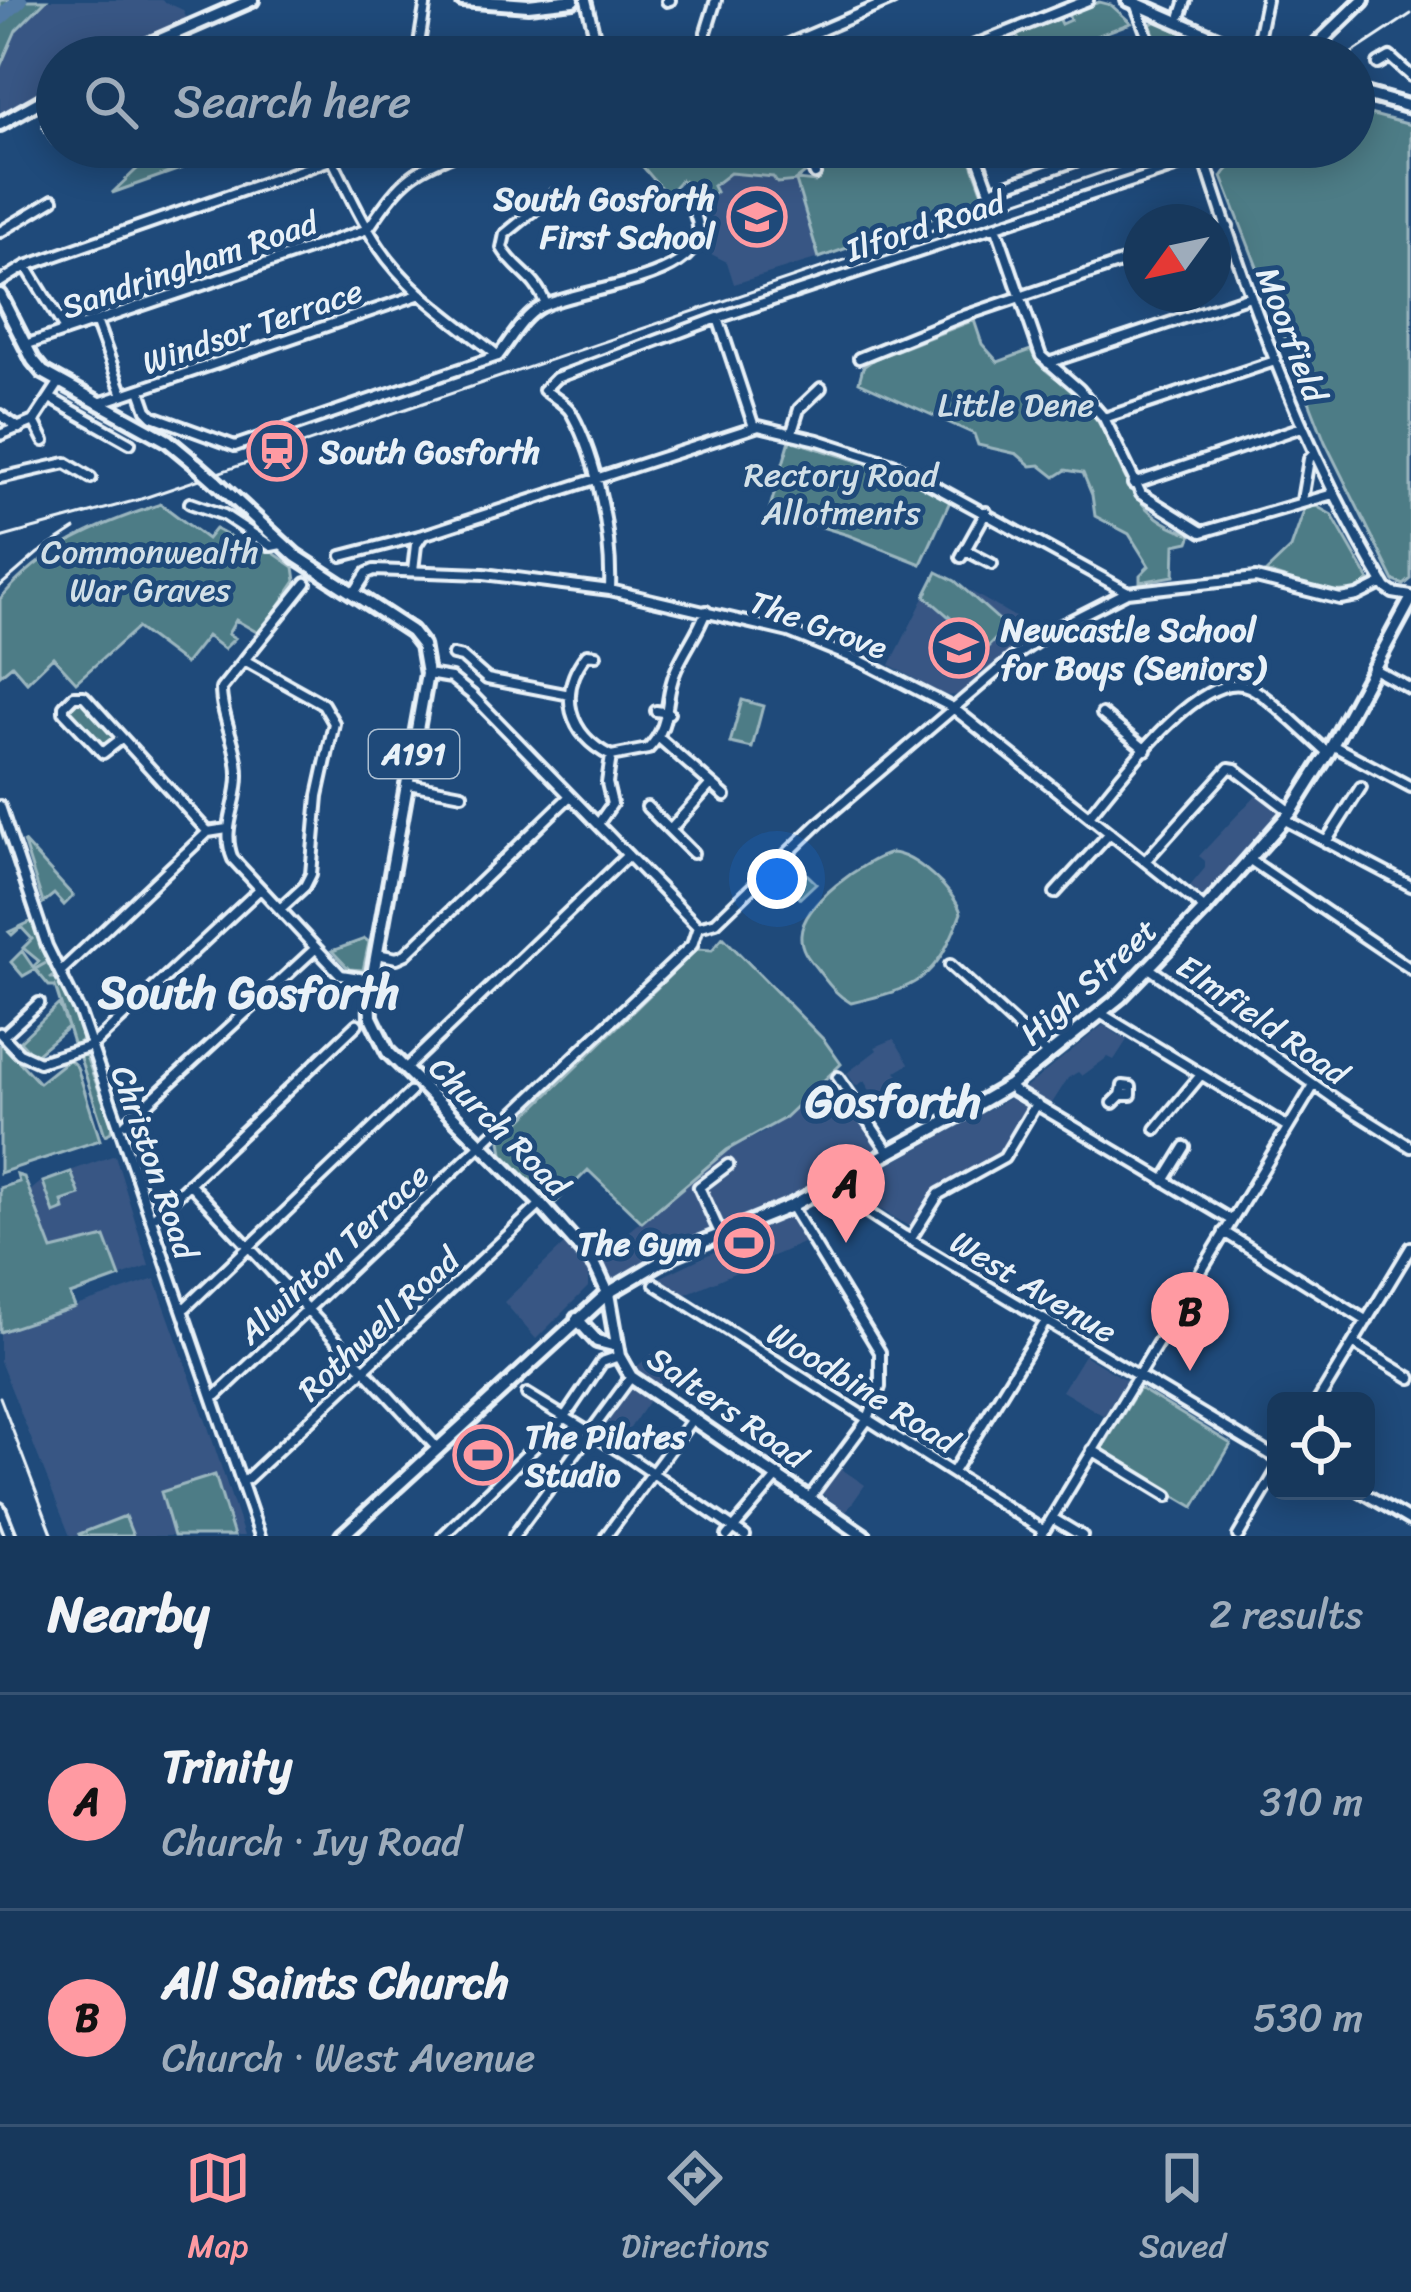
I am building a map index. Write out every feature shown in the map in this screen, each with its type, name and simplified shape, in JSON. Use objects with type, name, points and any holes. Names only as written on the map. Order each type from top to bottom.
[{"type":"main road","points":[[179,36],[253,0]]},
{"type":"main road","points":[[463,0],[528,5],[570,0]]},
{"type":"main road","points":[[1326,36],[1363,0]]},
{"type":"main road","points":[[1132,2],[1221,36]]},
{"type":"main road","points":[[1375,97],[1411,107]]},
{"type":"main road","points":[[0,124],[36,103]]},
{"type":"main road","points":[[0,295],[43,372],[168,442],[296,556],[411,632],[422,646],[427,674]]},
{"type":"main road","name":"High Street","points":[[342,1536],[608,1293],[650,1266],[791,1206],[1010,1085],[1100,1013],[1149,968],[1288,816],[1330,749],[1411,597]]},
{"type":"main road","name":"A191","points":[[371,986],[427,674]]},
{"type":"main road","name":"Church Road","points":[[371,986],[371,1017],[388,1052],[541,1204],[596,1265],[608,1293]]},
{"type":"main road","name":"Salters Road","points":[[608,1293],[618,1351],[631,1377],[863,1536]]},
{"type":"main road","points":[[577,1319],[597,1341],[618,1351]]},
{"type":"street","points":[[420,36],[426,0]]},
{"type":"street","points":[[586,0],[595,36]]},
{"type":"street","points":[[706,36],[716,0]]},
{"type":"street","points":[[807,36],[892,0]]},
{"type":"street","points":[[998,36],[1088,0]]},
{"type":"street","points":[[1181,15],[1186,0]]},
{"type":"street","points":[[1260,36],[1266,0]]},
{"type":"street","points":[[1132,2],[1146,36]]},
{"type":"street","points":[[1378,64],[1390,57],[1411,76]]},
{"type":"street","points":[[0,282],[26,266],[307,168]]},
{"type":"street","points":[[336,168],[346,195],[380,250],[421,295],[498,356]]},
{"type":"street","points":[[368,229],[389,196],[421,168]]},
{"type":"street","points":[[813,168],[815,174]]},
{"type":"street","points":[[982,168],[990,191],[1055,168]]},
{"type":"street","name":"Ilford Road","points":[[596,481],[571,410],[544,390],[556,378],[718,318],[1163,168]]},
{"type":"street","name":"Moorfield","points":[[1203,168],[1218,204]]},
{"type":"street","points":[[546,304],[538,284],[502,248],[505,234],[554,194]]},
{"type":"street","points":[[140,390],[153,416],[236,446],[498,356],[535,310],[546,304],[663,271],[683,260],[697,246],[700,233],[700,217],[685,197]]},
{"type":"street","points":[[0,232],[53,200]]},
{"type":"street","points":[[996,226],[1041,356],[1104,418],[1141,494],[1202,532],[1333,494]]},
{"type":"street","name":"Sandringham Road","points":[[25,345],[368,229]]},
{"type":"street","name":"Moorfield","points":[[1231,236],[1302,427],[1383,583]]},
{"type":"street","points":[[859,358],[1123,262]]},
{"type":"street","points":[[26,266],[66,331]]},
{"type":"street","name":"Windsor Terrace","points":[[98,404],[421,295]]},
{"type":"street","points":[[1048,363],[1250,296]]},
{"type":"street","points":[[718,318],[754,427]]},
{"type":"street","points":[[96,321],[123,395]]},
{"type":"street","points":[[1104,418],[1275,361]]},
{"type":"street","points":[[0,435],[34,421],[58,383]]},
{"type":"street","points":[[792,432],[799,409],[820,388]]},
{"type":"street","points":[[50,398],[130,443]]},
{"type":"street","points":[[0,416],[20,429]]},
{"type":"street","points":[[34,421],[44,441]]},
{"type":"street","points":[[342,556],[596,481],[754,427],[792,432],[896,466],[1127,592]]},
{"type":"street","points":[[1133,484],[1302,427]]},
{"type":"street","name":"Moorfield","points":[[1302,500],[1309,458],[1315,453]]},
{"type":"street","points":[[0,478],[66,464],[91,478]]},
{"type":"street","points":[[596,481],[610,551],[610,590]]},
{"type":"street","points":[[190,503],[224,515],[271,546],[281,544]]},
{"type":"street","points":[[986,512],[963,553],[992,564]]},
{"type":"street","points":[[413,570],[416,545],[423,535]]},
{"type":"street","name":"The Grove","points":[[354,593],[374,569],[484,574],[610,590],[799,636],[863,662],[952,708],[1205,909]]},
{"type":"street","points":[[427,674],[451,678],[472,695],[698,927],[716,922],[819,823],[1043,636],[1127,592],[1256,578],[1340,599],[1383,583],[1393,593],[1411,597]]},
{"type":"street","points":[[306,584],[221,689],[239,772],[226,844],[233,859],[341,975],[371,986]]},
{"type":"street","points":[[596,655],[581,659],[570,694],[578,731],[586,742],[611,756],[648,749],[659,738],[669,713],[675,671],[695,640],[706,610]]},
{"type":"street","points":[[453,655],[487,679],[570,694]]},
{"type":"street","points":[[246,661],[323,704],[334,723],[318,796],[311,874],[280,909]]},
{"type":"street","points":[[1372,668],[1411,688]]},
{"type":"street","points":[[472,695],[487,679]]},
{"type":"street","points":[[1089,816],[1187,705],[1228,684],[1249,687],[1330,749],[1411,787]]},
{"type":"street","points":[[121,739],[104,753],[64,712],[64,706],[74,695],[84,696],[208,832]]},
{"type":"street","points":[[656,711],[669,713]]},
{"type":"street","points":[[1102,714],[1146,750]]},
{"type":"street","points":[[659,738],[725,796]]},
{"type":"street","points":[[598,824],[613,804],[607,783],[611,756]]},
{"type":"street","points":[[1145,861],[1228,768],[1326,842],[1411,886]]},
{"type":"street","points":[[409,784],[462,794]]},
{"type":"street","points":[[670,830],[711,784]]},
{"type":"street","points":[[1326,842],[1360,788]]},
{"type":"street","points":[[377,954],[397,958],[406,954],[569,797]]},
{"type":"street","name":"Christon Road","points":[[0,806],[47,946],[63,967],[93,1044],[260,1536]]},
{"type":"street","points":[[647,807],[693,853]]},
{"type":"street","points":[[63,967],[208,832],[227,829]]},
{"type":"street","points":[[1054,892],[1110,833]]},
{"type":"street","points":[[404,1069],[628,855]]},
{"type":"street","points":[[1250,860],[1411,969]]},
{"type":"street","points":[[39,1004],[2,1035],[19,1053],[39,1062],[93,1044],[260,889]]},
{"type":"street","name":"Alwinton Terrace","points":[[217,1395],[692,945],[698,927]]},
{"type":"street","points":[[126,1124],[316,948]]},
{"type":"street","points":[[950,965],[1048,1054]]},
{"type":"street","name":"Elmfield Road","points":[[1149,968],[1411,1147]]},
{"type":"street","points":[[1100,1013],[1288,1127]]},
{"type":"street","points":[[156,1215],[357,1024]]},
{"type":"street","points":[[1156,1129],[1200,1076]]},
{"type":"street","points":[[838,1077],[890,1153]]},
{"type":"street","points":[[1010,1085],[1231,1220]]},
{"type":"street","points":[[1042,1533],[1314,1085]]},
{"type":"street","points":[[186,1307],[410,1094]]},
{"type":"street","points":[[1113,1103],[1121,1095]]},
{"type":"street","points":[[910,1240],[940,1194],[1004,1158],[1036,1104]]},
{"type":"street","points":[[1164,1181],[1185,1147]]},
{"type":"street","points":[[721,1235],[699,1186],[728,1165]]},
{"type":"street","name":"West Avenue","points":[[838,1181],[850,1201],[910,1240],[1267,1453]]},
{"type":"street","points":[[189,1183],[438,1449]]},
{"type":"street","name":"Rothwell Road","points":[[247,1479],[541,1204]]},
{"type":"street","points":[[791,1206],[880,1352],[880,1387],[868,1419],[810,1497]]},
{"type":"street","points":[[1224,1232],[1367,1321]]},
{"type":"street","points":[[1323,1392],[1411,1247]]},
{"type":"street","name":"Woodbine Road","points":[[655,1284],[1042,1533]]},
{"type":"street","points":[[953,1472],[1046,1321]]},
{"type":"street","points":[[1353,1343],[1411,1378]]},
{"type":"street","points":[[443,1536],[564,1418],[602,1362],[618,1351]]},
{"type":"street","points":[[514,1536],[631,1377]]},
{"type":"street","points":[[527,1394],[653,1472],[731,1532],[746,1536]]},
{"type":"street","points":[[606,1536],[693,1418]]},
{"type":"street","points":[[1092,1450],[1168,1496]]},
{"type":"street","points":[[731,1532],[779,1475]]},
{"type":"street","points":[[1238,1536],[1267,1487]]},
{"type":"street","points":[[1375,1500],[1411,1521]]},
{"type":"street","points":[[0,1508],[11,1536]]},
{"type":"street","points":[[1052,1518],[1082,1536]]},
{"type":"shaded area","points":[[46,0],[161,0],[183,10],[188,22],[152,36],[36,36],[36,93],[0,114],[0,67],[16,30]]},
{"type":"shaded area","name":"South Gosforth First School","points":[[644,168],[754,168],[777,183],[797,181],[819,258],[734,284],[727,262],[701,249],[711,226],[702,207],[709,196],[681,180],[667,195]]},
{"type":"shaded area","name":"Newcastle School for Boys (Seniors)","points":[[937,572],[1039,631],[963,695],[944,696],[890,665]]},
{"type":"shaded area","points":[[1257,794],[1281,814],[1206,899],[1190,886],[1205,868],[1199,856]]},
{"type":"shaded area","points":[[1103,1025],[1127,1040],[1114,1060],[1108,1057],[1082,1076],[1078,1072],[1068,1078],[1051,1105],[1024,1089]]},
{"type":"shaded area","points":[[894,1039],[909,1064],[896,1072],[909,1086],[879,1105],[864,1081],[856,1086],[847,1073],[875,1047]]},
{"type":"shaded area","points":[[831,1079],[880,1151],[802,1196],[646,1262],[614,1281],[596,1258],[727,1150],[765,1132]]},
{"type":"shaded area","points":[[1010,1098],[1030,1110],[1003,1156],[936,1191],[913,1229],[854,1193],[854,1184]]},
{"type":"shaded area","points":[[115,1155],[149,1266],[69,1295],[30,1191],[42,1181]]},
{"type":"shaded area","points":[[791,1215],[805,1242],[686,1294],[655,1280]]},
{"type":"shaded area","points":[[567,1242],[588,1267],[588,1287],[536,1339],[504,1302]]},
{"type":"shaded area","points":[[155,1279],[244,1536],[70,1536],[0,1361],[0,1332]]},
{"type":"shaded area","points":[[661,1346],[677,1357],[659,1385],[634,1369]]},
{"type":"shaded area","points":[[1084,1355],[1126,1380],[1104,1416],[1062,1391]]},
{"type":"shaded area","points":[[633,1387],[650,1399],[617,1447],[599,1435]]},
{"type":"shaded area","points":[[840,1468],[865,1485],[846,1512],[821,1493]]},
{"type":"green space","points":[[0,0],[46,0],[16,30],[0,67]]},
{"type":"green space","points":[[1099,2],[1111,5],[1131,23],[1097,36],[1017,36],[1058,18],[1061,24],[1070,20],[1068,14]]},
{"type":"green space","points":[[1157,21],[1190,36],[1155,36],[1150,24]]},
{"type":"green space","points":[[1375,116],[1411,125],[1411,579],[1404,585],[1394,581],[1325,442],[1222,177],[1230,168],[1375,168]]},
{"type":"green space","points":[[138,168],[183,168],[112,193]]},
{"type":"green space","points":[[644,168],[810,168],[796,180],[815,182],[818,168],[974,168],[985,199],[819,258],[796,181],[777,183],[773,177],[730,173],[713,186],[716,192],[710,196],[681,180],[667,195]]},
{"type":"green space","name":"Little Dene","points":[[974,320],[982,344],[998,362],[1031,350],[1041,366],[1078,394],[1097,420],[1136,496],[1168,524],[1192,534],[1189,542],[1175,545],[1174,576],[1140,582],[1149,566],[1129,534],[1095,516],[1083,473],[1066,470],[1055,477],[1017,454],[978,445],[974,434],[859,382],[863,367],[874,359]]},
{"type":"green space","name":"Rectory Road Allotments","points":[[790,440],[881,468],[952,497],[921,564],[769,511]]},
{"type":"green space","name":"Commonwealth War Graves","points":[[161,504],[207,539],[215,529],[240,542],[246,534],[294,567],[296,581],[260,634],[236,620],[228,634],[235,638],[224,649],[207,636],[185,664],[137,628],[76,682],[53,657],[27,682],[12,665],[0,675],[0,599],[54,551],[115,520]]},
{"type":"green space","points":[[1316,506],[1332,515],[1369,580],[1361,590],[1326,592],[1266,572],[1291,548],[1305,508]]},
{"type":"green space","points":[[937,572],[955,581],[1007,627],[986,649],[925,596]]},
{"type":"green space","points":[[742,700],[763,706],[752,748],[730,743]]},
{"type":"green space","points":[[77,702],[85,703],[115,736],[109,746],[100,744],[73,715],[71,708]]},
{"type":"green space","points":[[0,815],[56,975],[50,978],[58,978],[82,1030],[77,1045],[55,986],[49,986],[35,969],[23,976],[11,962],[22,951],[33,967],[39,961],[23,948],[32,939],[21,927],[12,935],[9,932],[32,921],[0,828]]},
{"type":"green space","points":[[23,841],[73,896],[64,905],[54,894],[43,903]]},
{"type":"green space","points":[[891,853],[932,875],[961,913],[942,954],[921,978],[851,1003],[832,988],[806,954],[801,940],[804,923],[836,885]]},
{"type":"green space","points":[[791,859],[816,883],[800,898],[778,873]]},
{"type":"green space","points":[[723,937],[824,1040],[841,1064],[783,1119],[727,1150],[642,1222],[588,1170],[553,1205],[503,1154],[501,1140],[697,949],[712,950]]},
{"type":"green space","points":[[365,939],[369,942],[363,970],[349,969],[332,951]]},
{"type":"green space","points":[[59,1004],[68,1027],[34,1056],[20,1041]]},
{"type":"green space","points":[[0,1041],[39,1083],[69,1059],[77,1067],[100,1140],[0,1173]]},
{"type":"green space","points":[[85,1054],[112,1124],[105,1135],[79,1055]]},
{"type":"green space","points":[[71,1172],[80,1195],[62,1201],[64,1209],[54,1213],[43,1182]]},
{"type":"green space","points":[[17,1175],[24,1177],[52,1250],[105,1237],[120,1277],[70,1295],[75,1307],[0,1332],[0,1188],[19,1182]]},
{"type":"green space","points":[[1139,1388],[1231,1444],[1194,1507],[1100,1452]]},
{"type":"green space","points":[[215,1475],[234,1536],[174,1536],[161,1492]]},
{"type":"green space","points":[[125,1516],[133,1536],[79,1534]]},
{"type":"waterway","points":[[0,18],[20,0]]},
{"type":"tram line","points":[[1375,38],[1411,14]]},
{"type":"tram line","points":[[0,538],[141,499],[1115,168]]},
{"type":"tram line","points":[[0,586],[75,529]]},
{"type":"tram line","points":[[0,1397],[53,1536]]},
{"type":"place","name":"South Gosforth First School","points":[[757,217]]},
{"type":"place","name":"South Gosforth","points":[[277,451]]},
{"type":"place","name":"Newcastle School for Boys (Seniors)","points":[[959,648]]},
{"type":"place","name":"The Gym","points":[[744,1243]]},
{"type":"place","name":"Trinity","points":[[846,1243]]},
{"type":"place","name":"All Saints Church","points":[[1190,1371]]},
{"type":"place","name":"The Pilates Studio","points":[[483,1455]]},
{"type":"district","name":"South Gosforth","points":[[249,992]]},
{"type":"district","name":"Gosforth","points":[[893,1101]]}]
